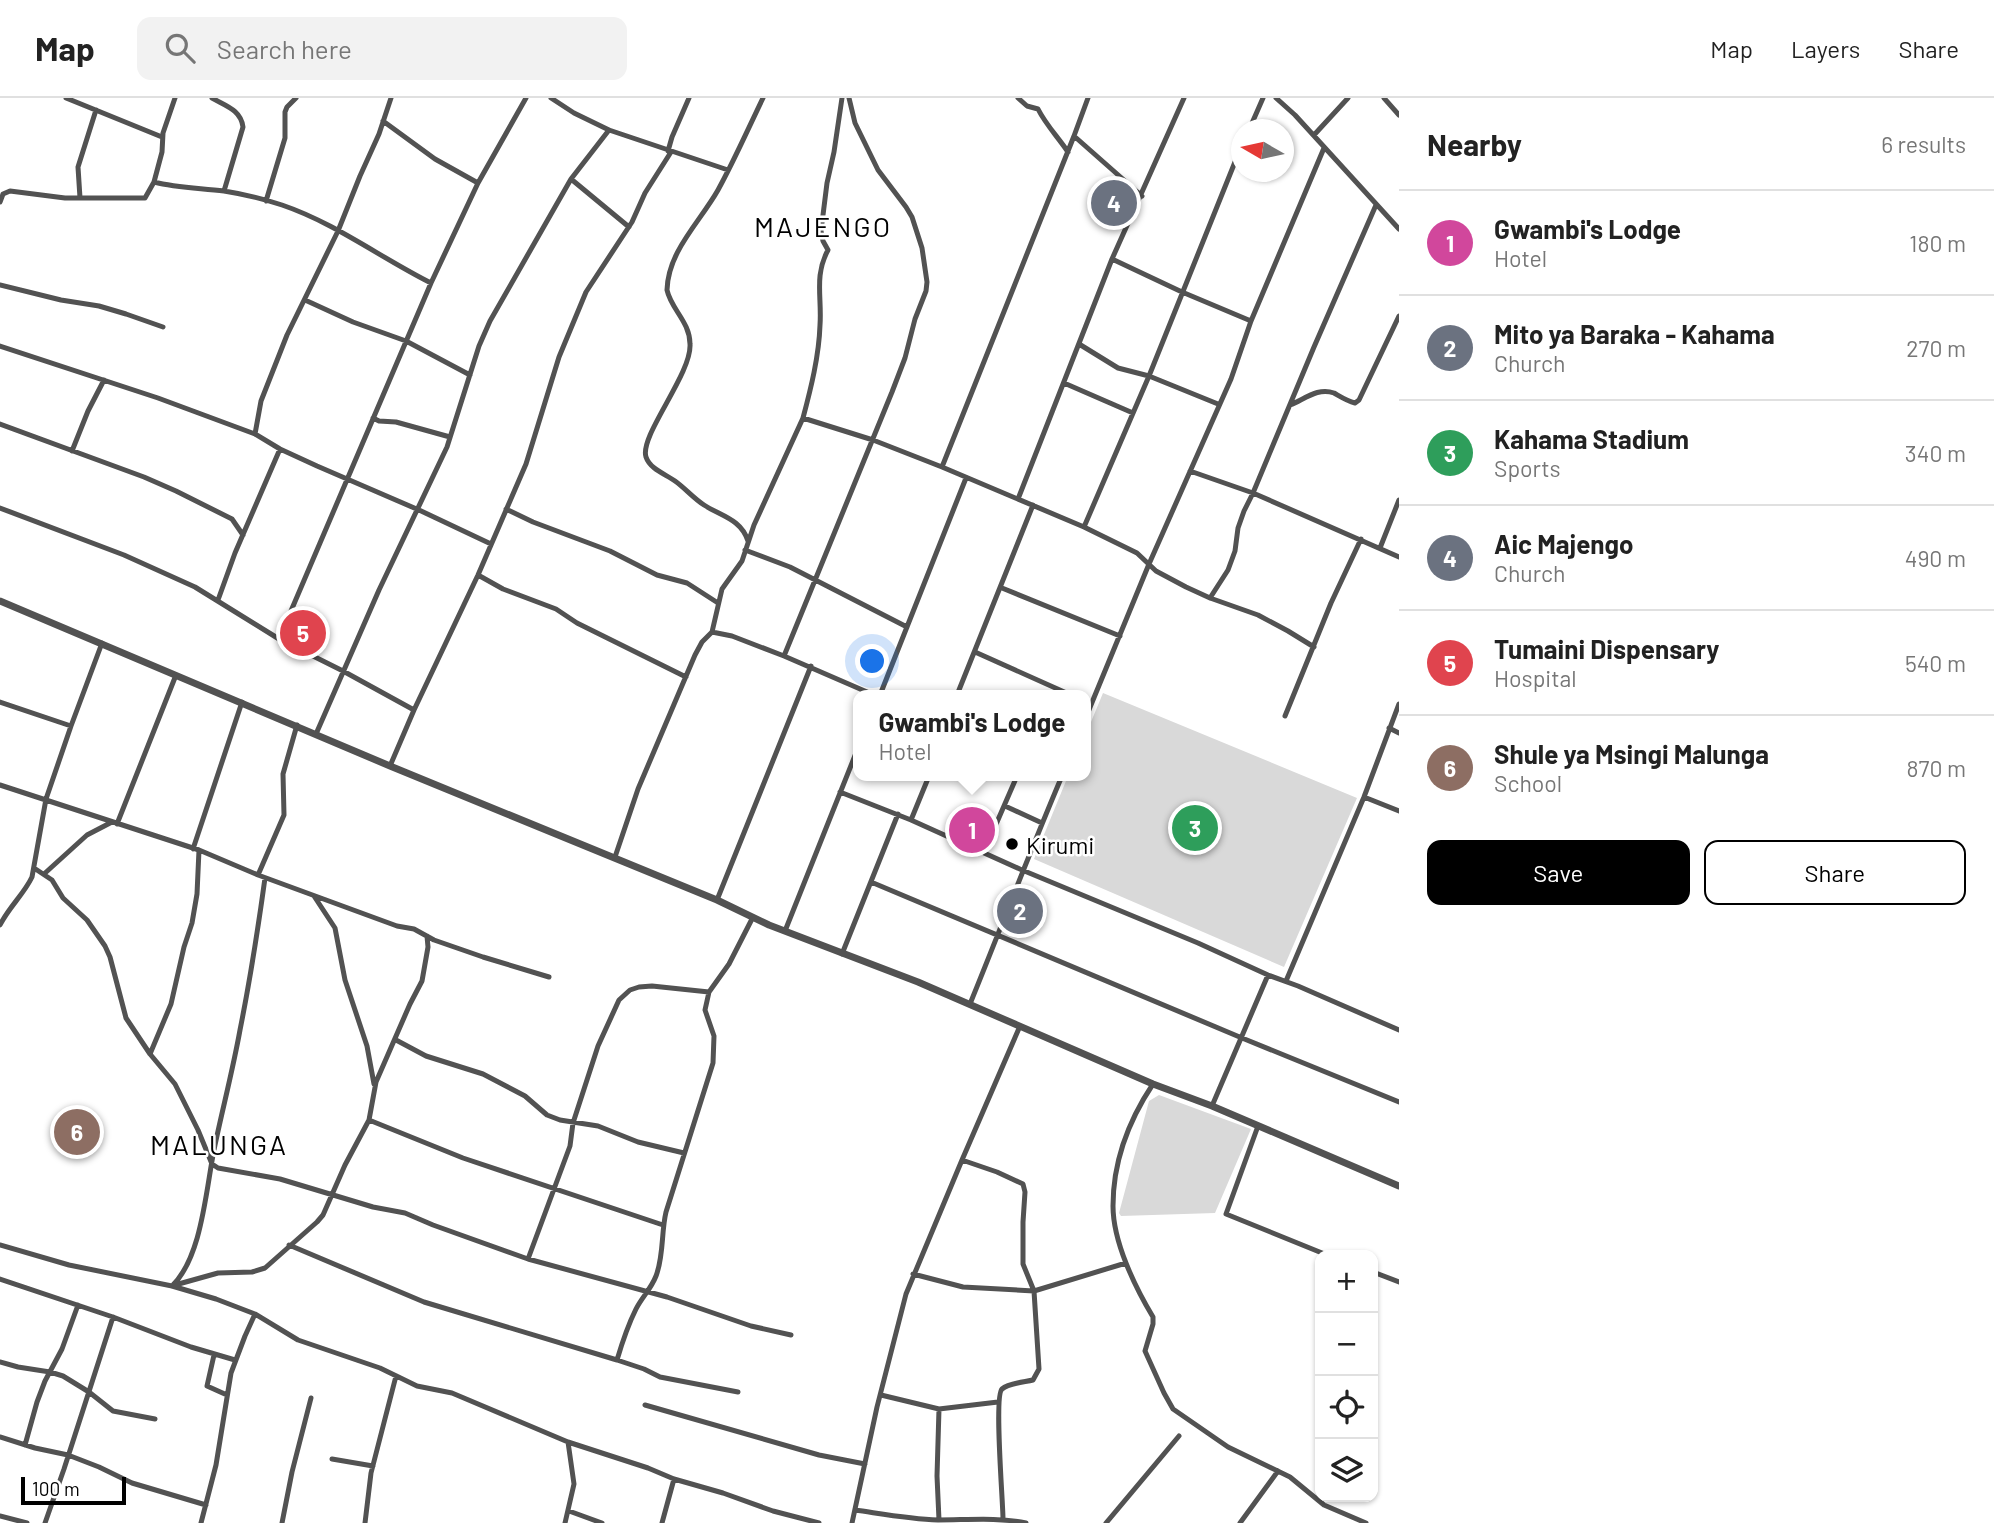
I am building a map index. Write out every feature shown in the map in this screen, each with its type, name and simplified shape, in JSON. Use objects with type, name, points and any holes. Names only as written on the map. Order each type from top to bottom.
[{"type":"street","points":[[66,98],[162,138]]},
{"type":"street","points":[[0,202],[4,194],[10,191],[49,197],[145,198],[154,182],[162,152],[162,138],[175,98]]},
{"type":"street","points":[[212,98],[239,113],[243,127],[224,191]]},
{"type":"street","points":[[266,201],[285,138],[285,112],[296,98]]},
{"type":"street","points":[[255,434],[261,401],[287,335],[338,231],[391,98]]},
{"type":"street","points":[[279,639],[431,283],[478,183],[526,98]]},
{"type":"street","points":[[551,98],[609,130],[728,170]]},
{"type":"street","points":[[390,766],[526,464],[559,357],[586,292],[629,227],[645,193],[670,152],[672,137],[689,98]]},
{"type":"street","points":[[748,541],[738,524],[706,506],[652,466],[645,455],[647,442],[690,354],[689,332],[668,296],[669,277],[679,249],[709,205],[763,98]]},
{"type":"street","points":[[615,858],[638,789],[695,655],[712,632],[722,589],[739,565],[803,418],[818,347],[819,276],[828,250],[821,231],[842,98]]},
{"type":"street","points":[[784,656],[905,358],[915,319],[926,291],[922,248],[912,217],[878,170],[855,123],[849,98]]},
{"type":"street","points":[[1018,98],[1027,106],[1038,109],[1068,152]]},
{"type":"street","points":[[943,467],[1088,98]]},
{"type":"street","points":[[1018,499],[1112,260],[1184,98]]},
{"type":"street","points":[[1254,119],[1263,98]]},
{"type":"street","points":[[1276,98],[1314,135],[1399,229]]},
{"type":"street","points":[[1314,135],[1348,98]]},
{"type":"street","points":[[1386,99],[1399,115]]},
{"type":"street","points":[[80,198],[78,169],[96,110]]},
{"type":"street","points":[[383,121],[435,159],[478,183]]},
{"type":"street","points":[[316,734],[450,437],[490,321],[571,179],[609,130]]},
{"type":"street","points":[[1074,136],[1142,195]]},
{"type":"street","points":[[1091,697],[1231,379],[1251,321],[1324,148]]},
{"type":"street","points":[[1084,527],[1149,376],[1231,172]]},
{"type":"street","points":[[571,179],[629,227]]},
{"type":"street","points":[[154,182],[173,187],[224,191],[312,216],[431,283]]},
{"type":"street","points":[[1210,598],[1228,570],[1244,511],[1376,205]]},
{"type":"street","points":[[1112,260],[1251,321]]},
{"type":"street","points":[[0,285],[99,306],[163,327]]},
{"type":"street","points":[[305,300],[353,322],[406,341],[470,375]]},
{"type":"street","points":[[1290,405],[1325,390],[1349,402],[1355,403],[1359,400],[1399,316]]},
{"type":"street","points":[[1079,344],[1118,368],[1149,376],[1219,404]]},
{"type":"street","points":[[0,346],[158,398],[255,434],[280,449],[491,544]]},
{"type":"street","points":[[72,451],[104,380]]},
{"type":"street","points":[[1064,383],[1133,412]]},
{"type":"street","points":[[373,418],[450,437]]},
{"type":"street","points":[[803,418],[873,440],[943,467],[1084,527],[1136,553],[1156,571],[1210,598],[1258,615],[1314,647]]},
{"type":"street","points":[[0,424],[176,491],[233,519],[243,535]]},
{"type":"street","points":[[218,600],[280,449]]},
{"type":"street","points":[[1190,471],[1253,493],[1399,556]]},
{"type":"street","points":[[882,690],[966,478]]},
{"type":"street","points":[[1380,548],[1399,500]]},
{"type":"street","points":[[959,690],[1033,505]]},
{"type":"street","points":[[0,508],[159,570],[195,587],[279,639],[414,710]]},
{"type":"street","points":[[506,509],[610,551],[657,575],[687,583],[718,603]]},
{"type":"street","points":[[1285,716],[1348,562],[1361,539]]},
{"type":"street","points":[[745,550],[790,566],[907,627]]},
{"type":"street","points":[[478,575],[503,589],[550,607],[686,677]]},
{"type":"street","points":[[1002,588],[1120,636]]},
{"type":"street","points":[[0,601],[753,918],[918,982],[1153,1084],[1212,1106],[1399,1186]]},
{"type":"street","points":[[712,632],[732,636],[811,666],[863,690]]},
{"type":"street","points":[[0,925],[9,908],[28,886],[34,868],[46,799],[102,643]]},
{"type":"street","points":[[975,652],[1061,690]]},
{"type":"street","points":[[717,901],[811,666]]},
{"type":"street","points":[[44,874],[91,832],[114,823],[176,675]]},
{"type":"street","points":[[0,702],[71,726]]},
{"type":"street","points":[[150,1054],[171,1004],[197,894],[196,850],[242,702]]},
{"type":"street","points":[[1286,981],[1364,797],[1399,704]]},
{"type":"street","points":[[258,875],[284,814],[283,774],[297,725]]},
{"type":"street","points":[[1389,728],[1399,733]]},
{"type":"street","points":[[785,931],[853,760]]},
{"type":"street","points":[[911,820],[927,781]]},
{"type":"street","points":[[984,852],[1015,781]]},
{"type":"street","points":[[970,1004],[1060,781]]},
{"type":"street","points":[[0,785],[196,850],[502,964],[549,977]]},
{"type":"street","points":[[840,792],[898,814],[1022,870],[1399,1030]]},
{"type":"street","points":[[1364,797],[1399,811]]},
{"type":"street","points":[[1005,806],[1042,823]]},
{"type":"street","points":[[842,954],[898,814]]},
{"type":"street","points":[[34,868],[52,880],[65,901],[87,920],[105,946],[126,1018],[150,1054],[175,1084],[212,1164],[218,1168],[280,1179],[332,1196],[405,1213],[528,1259],[648,1292],[751,1326],[791,1335]]},
{"type":"street","points":[[172,1286],[184,1272],[197,1236],[240,1032],[265,877]]},
{"type":"street","points":[[871,881],[1399,1102]]},
{"type":"street","points":[[314,895],[335,928],[345,979],[367,1046],[375,1087]]},
{"type":"street","points":[[617,1360],[637,1307],[648,1292],[661,1261],[663,1225],[713,1063],[714,1036],[705,1010],[709,992],[729,964],[753,918]]},
{"type":"street","points":[[172,1286],[218,1273],[252,1272],[268,1266],[317,1222],[369,1120],[375,1087],[424,976],[427,936]]},
{"type":"street","points":[[1212,1106],[1268,975]]},
{"type":"street","points":[[528,1259],[570,1146],[573,1123],[602,1035],[615,1007],[624,995],[635,988],[652,986],[709,992]]},
{"type":"street","points":[[852,1523],[906,1294],[1020,1026]]},
{"type":"street","points":[[396,1040],[426,1056],[483,1074],[525,1096],[547,1115],[573,1123],[598,1126],[648,1145],[684,1153]]},
{"type":"street","points":[[1153,1084],[1133,1116],[1125,1136],[1113,1207],[1126,1263],[1153,1317],[1145,1351],[1164,1393],[1173,1409],[1228,1447],[1298,1483],[1324,1505],[1366,1523]]},
{"type":"street","points":[[369,1120],[463,1158],[663,1225]]},
{"type":"street","points":[[1258,1126],[1226,1214],[1315,1250]]},
{"type":"street","points":[[962,1160],[1023,1184],[1026,1192],[1023,1264],[1034,1291],[1039,1369],[1033,1380],[1003,1388],[999,1394],[1003,1519]]},
{"type":"street","points":[[0,1245],[69,1265],[216,1298],[256,1314],[298,1339],[357,1359],[424,1389],[452,1393],[568,1443],[773,1511],[819,1523]]},
{"type":"street","points":[[289,1245],[424,1302],[617,1360],[660,1377],[738,1392]]},
{"type":"street","points":[[913,1274],[963,1287],[1034,1291],[1126,1263]]},
{"type":"street","points":[[1378,1274],[1399,1282]]},
{"type":"street","points":[[0,1279],[214,1355],[235,1360]]},
{"type":"street","points":[[25,1445],[37,1402],[62,1349],[78,1305]]},
{"type":"street","points":[[201,1523],[216,1465],[235,1360],[256,1314]]},
{"type":"street","points":[[45,1523],[113,1317]]},
{"type":"street","points":[[214,1355],[207,1386],[227,1395]]},
{"type":"street","points":[[0,1362],[64,1376],[113,1411],[155,1419]]},
{"type":"street","points":[[365,1523],[373,1466],[396,1376]]},
{"type":"street","points":[[881,1395],[939,1409],[998,1402]]},
{"type":"street","points":[[282,1523],[311,1398]]},
{"type":"street","points":[[645,1405],[807,1451],[865,1464]]},
{"type":"street","points":[[939,1409],[939,1520]]},
{"type":"street","points":[[1106,1523],[1179,1436]]},
{"type":"street","points":[[0,1437],[68,1455],[132,1483],[206,1505]]},
{"type":"street","points":[[565,1523],[574,1484],[568,1443]]},
{"type":"street","points":[[332,1460],[373,1466]]},
{"type":"street","points":[[1240,1523],[1278,1471]]},
{"type":"street","points":[[662,1523],[674,1479]]},
{"type":"street","points":[[855,1510],[939,1520],[1003,1519],[1026,1523]]},
{"type":"street","points":[[569,1511],[602,1523]]},
{"type":"street","points":[[0,1516],[27,1523]]},
{"type":"shaded area","points":[[1103,693],[1357,798],[1284,967],[1034,859],[1066,781],[1091,781],[1091,722]]},
{"type":"shaded area","points":[[1159,1095],[1251,1129],[1215,1213],[1121,1216],[1119,1213],[1149,1101]]},
{"type":"place","name":"Aic Majengo","points":[[1114,203]]},
{"type":"place","name":"Tumaini Dispensary","points":[[303,633]]},
{"type":"place","name":"Kahama Stadium","points":[[1195,828]]},
{"type":"place","name":"Gwambi's Lodge","points":[[972,830]]},
{"type":"place","name":"Kirumi","points":[[1012,844]]},
{"type":"place","name":"Mito ya Baraka - Kahama","points":[[1020,911]]},
{"type":"place","name":"Shule ya Msingi Malunga","points":[[77,1132]]},
{"type":"district","name":"MAJENGO","points":[[823,226]]},
{"type":"district","name":"MALUNGA","points":[[219,1144]]}]
